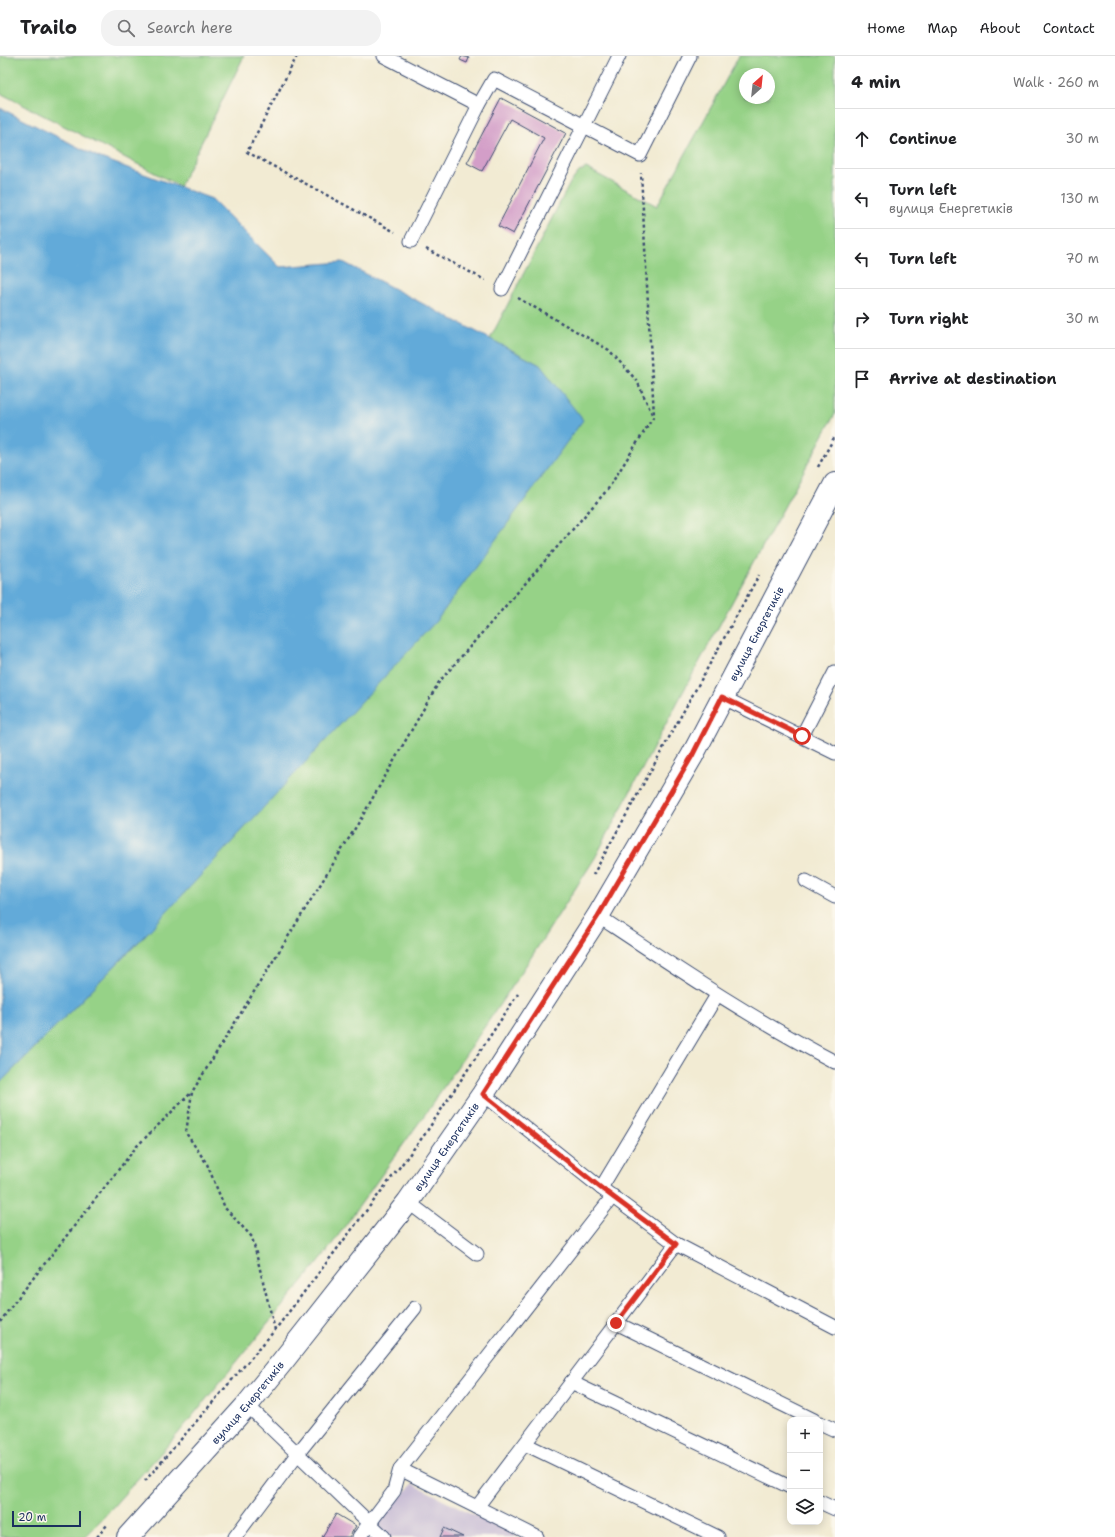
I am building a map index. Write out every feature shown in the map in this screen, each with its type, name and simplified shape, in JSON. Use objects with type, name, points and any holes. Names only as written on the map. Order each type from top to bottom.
[{"type":"main road","name":"вулиця Енергетиків","points":[[128,1537],[247,1405],[282,1362],[408,1202],[483,1094],[598,916],[692,756],[835,484]]},
{"type":"lane","points":[[384,56],[479,106]]},
{"type":"lane","points":[[502,289],[619,56]]},
{"type":"lane","points":[[411,241],[494,79],[640,155],[690,56]]},
{"type":"lane","points":[[802,736],[835,672]]},
{"type":"lane","points":[[722,697],[835,753]]},
{"type":"lane","points":[[806,881],[835,897]]},
{"type":"lane","points":[[598,916],[718,995],[835,1062]]},
{"type":"lane","points":[[601,1188],[718,995]]},
{"type":"lane","points":[[483,1094],[601,1188],[676,1244],[835,1327]]},
{"type":"lane","points":[[359,1537],[394,1491],[400,1469],[613,1196]]},
{"type":"lane","points":[[408,1202],[477,1254]]},
{"type":"lane","points":[[477,1507],[676,1244]]},
{"type":"lane","points":[[235,1537],[298,1453],[415,1308]]},
{"type":"lane","points":[[616,1323],[808,1417]]},
{"type":"lane","points":[[571,1382],[787,1487]]},
{"type":"lane","points":[[247,1405],[384,1537]]},
{"type":"lane","points":[[823,1424],[835,1430]]},
{"type":"lane","points":[[525,1444],[718,1537]]},
{"type":"lane","points":[[400,1469],[537,1537]]},
{"type":"lane","points":[[823,1503],[835,1509]]},
{"type":"path","points":[[297,56],[247,152],[502,289],[609,350],[636,381],[654,416]]},
{"type":"path","points":[[0,1322],[12,1304],[137,1146],[192,1092],[359,822],[439,682],[608,489],[654,416],[640,155]]},
{"type":"path","points":[[816,472],[835,436]]},
{"type":"path","points":[[590,882],[762,569]]},
{"type":"path","points":[[143,1484],[275,1330],[425,1134],[522,989]]},
{"type":"path","points":[[192,1092],[186,1133],[207,1164],[225,1208],[252,1237],[275,1330]]},
{"type":"path","points":[[97,1537],[112,1519]]},
{"type":"shaded area","points":[[413,1484],[518,1537],[360,1537]]},
{"type":"green space","points":[[0,56],[244,56],[180,186],[0,93]]},
{"type":"green space","points":[[739,56],[835,56],[835,414],[684,690],[595,858],[519,976],[428,1110],[325,1254],[176,1436],[84,1537],[0,1537],[0,1083],[152,928],[540,365],[490,339],[570,183],[579,172],[586,168],[657,206]]},
{"type":"water","points":[[0,108],[98,157],[212,199],[280,267],[343,262],[540,365],[583,420],[437,620],[152,928],[0,1083]]},
{"type":"building","points":[[462,56],[469,58],[467,63],[460,60]]},
{"type":"building","points":[[501,98],[566,133],[513,234],[498,226],[544,138],[510,119],[482,171],[467,163]]},
{"type":"building","points":[[336,1514],[356,1526],[349,1537],[322,1537]]},
{"type":"building","points":[[444,1528],[463,1537],[440,1537]]},
{"type":"route","points":[[616,1323],[676,1244],[601,1188],[483,1094],[598,916],[692,756],[722,697],[802,736]]}]
